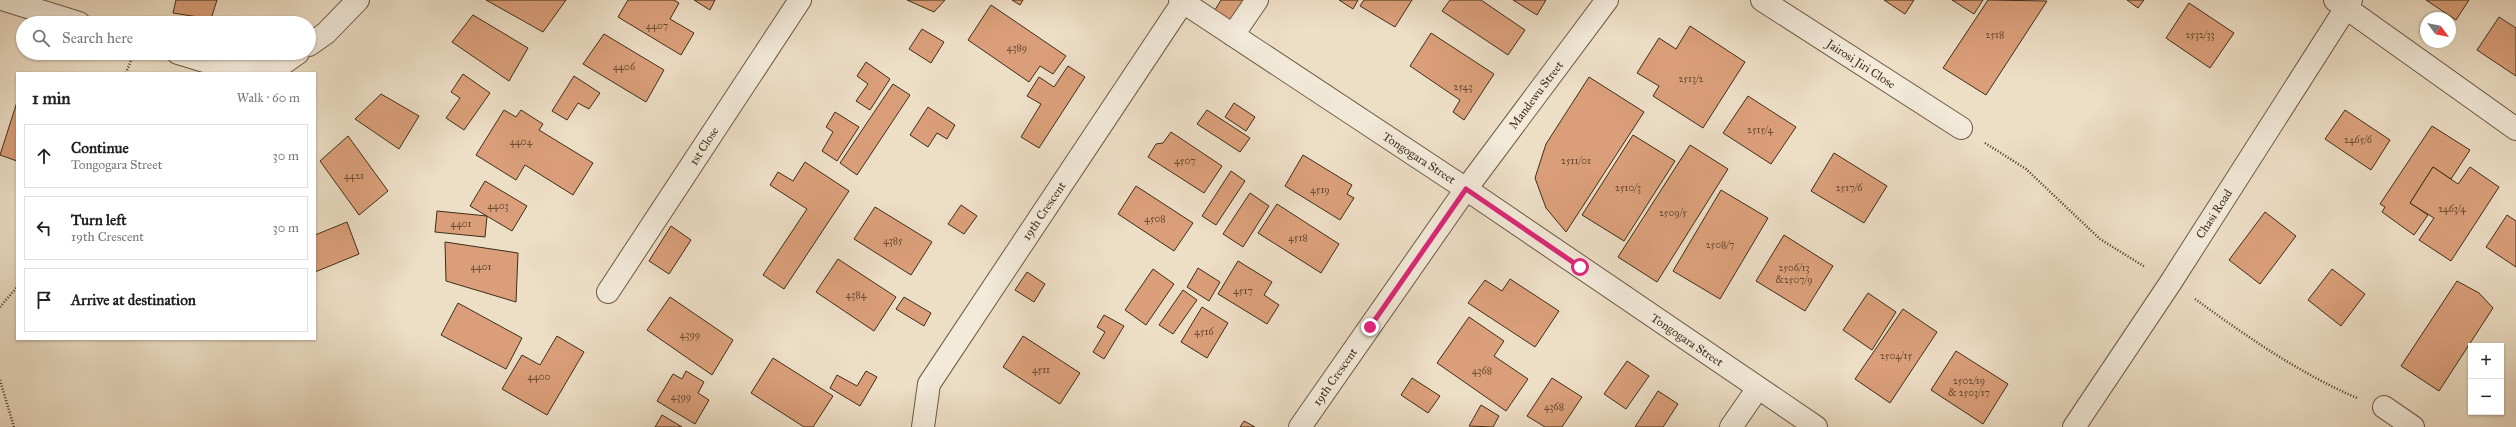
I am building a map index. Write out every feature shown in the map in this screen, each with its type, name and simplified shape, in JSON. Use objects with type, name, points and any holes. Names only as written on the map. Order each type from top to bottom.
[{"type":"street","points":[[5,0],[56,16]]},
{"type":"street","points":[[316,40],[326,33],[358,0]]},
{"type":"street","name":"1st Close","points":[[608,292],[800,0]]},
{"type":"street","points":[[1233,35],[1257,0]]},
{"type":"street","name":"Mandewu Street","points":[[1466,189],[1607,0]]},
{"type":"street","name":"Jairosi Jiri Close","points":[[1762,0],[1961,128]]},
{"type":"street","name":"Tongogara Street","points":[[1182,1],[1466,189],[1816,427]]},
{"type":"street","name":"19th Crescent","points":[[923,427],[929,384],[1182,1]]},
{"type":"street","points":[[2344,3],[2516,129]]},
{"type":"street","name":"Chasi Road","points":[[2074,427],[2171,282],[2344,3]]},
{"type":"street","points":[[201,60],[224,67],[281,65],[288,60]]},
{"type":"street","name":"19th Crescent","points":[[1300,427],[1466,189]]},
{"type":"street","points":[[1731,427],[1758,388]]},
{"type":"street","points":[[2384,407],[2413,427]]},
{"type":"path","points":[[126,72],[131,60]]},
{"type":"path","points":[[0,307],[16,288]]},
{"type":"path","points":[[0,380],[14,427]]},
{"type":"building","points":[[176,0],[217,0],[212,16],[192,16],[173,13]]},
{"type":"building","points":[[486,0],[566,0],[543,32]]},
{"type":"building","points":[[628,0],[674,0],[679,3],[670,19],[694,33],[681,55],[618,17]]},
{"type":"building","points":[[694,0],[715,0],[710,10]]},
{"type":"building","points":[[907,0],[945,0],[934,12]]},
{"type":"building","points":[[1012,0],[1023,0],[1020,5]]},
{"type":"building","points":[[1221,0],[1244,0],[1231,21],[1215,10]]},
{"type":"building","points":[[1339,0],[1358,0],[1353,9]]},
{"type":"building","points":[[1364,0],[1412,0],[1395,27],[1360,6]]},
{"type":"building","points":[[1450,0],[1481,0],[1525,30],[1508,55],[1442,11]]},
{"type":"building","points":[[1513,0],[1546,0],[1537,15]]},
{"type":"building","points":[[1884,0],[1914,0],[1905,14]]},
{"type":"building","points":[[1952,0],[1983,0],[1974,14]]},
{"type":"building","points":[[1988,0],[2047,1],[1986,95],[1943,68]]},
{"type":"building","points":[[2127,0],[2144,0],[2138,8]]},
{"type":"building","points":[[2426,0],[2469,0],[2456,20],[2456,12],[2444,12]]},
{"type":"building","points":[[2189,3],[2234,33],[2210,68],[2166,38]]},
{"type":"building","points":[[991,5],[1066,56],[1053,74],[1040,66],[1029,82],[968,40]]},
{"type":"building","points":[[473,15],[528,48],[509,81],[452,42]]},
{"type":"building","points":[[2499,17],[2516,28],[2516,76],[2477,50]]},
{"type":"building","points":[[1690,26],[1745,62],[1703,128],[1653,96],[1659,86],[1637,73],[1659,38],[1676,49]]},
{"type":"building","points":[[922,29],[944,42],[931,63],[909,49]]},
{"type":"building","points":[[1431,33],[1494,74],[1464,120],[1453,112],[1460,100],[1410,66]]},
{"type":"building","points":[[604,34],[664,70],[646,102],[583,64]]},
{"type":"building","points":[[866,62],[890,79],[870,110],[856,101],[868,84],[857,76]]},
{"type":"building","points":[[1068,66],[1085,77],[1039,148],[1021,137],[1041,104],[1027,96],[1039,77],[1054,87]]},
{"type":"building","points":[[463,74],[490,93],[464,130],[446,118],[460,98],[451,92]]},
{"type":"building","points":[[574,76],[600,93],[589,109],[578,103],[567,120],[552,111]]},
{"type":"building","points":[[1589,77],[1644,112],[1566,232],[1546,208],[1535,178],[1546,144]]},
{"type":"building","points":[[893,84],[910,95],[857,175],[840,163]]},
{"type":"building","points":[[381,94],[419,116],[399,149],[355,119]]},
{"type":"building","points":[[1748,96],[1796,127],[1771,164],[1723,133]]},
{"type":"building","points":[[1234,103],[1255,117],[1246,131],[1225,117]]},
{"type":"building","points":[[16,105],[16,161],[0,155]]},
{"type":"building","points":[[928,107],[955,125],[947,139],[937,133],[928,147],[910,135]]},
{"type":"building","points":[[504,110],[516,117],[521,110],[543,124],[539,130],[593,163],[573,195],[525,165],[516,180],[476,155]]},
{"type":"building","points":[[1207,110],[1250,138],[1240,152],[1197,124]]},
{"type":"building","points":[[2345,110],[2390,140],[2371,170],[2325,139]]},
{"type":"building","points":[[835,112],[859,127],[837,161],[822,151],[833,132],[826,127]]},
{"type":"building","points":[[2432,126],[2470,150],[2451,179],[2433,167],[2410,203],[2428,215],[2414,235],[2382,212],[2385,207],[2380,204]]},
{"type":"building","points":[[1171,132],[1222,166],[1204,193],[1148,157],[1156,144],[1163,143]]},
{"type":"building","points":[[1633,135],[1675,161],[1624,241],[1582,215]]},
{"type":"building","points":[[348,136],[388,191],[359,215],[320,161]]},
{"type":"building","points":[[1690,145],[1728,169],[1657,282],[1618,257]]},
{"type":"building","points":[[1834,153],[1887,186],[1864,223],[1811,191]]},
{"type":"building","points":[[1303,155],[1352,185],[1347,194],[1354,198],[1340,220],[1285,186]]},
{"type":"building","points":[[805,162],[849,191],[784,289],[763,275],[807,209],[770,185],[778,172],[793,181]]},
{"type":"building","points":[[2433,167],[2458,184],[2470,167],[2499,187],[2451,261],[2419,240],[2434,218],[2410,203]]},
{"type":"building","points":[[1231,171],[1245,181],[1216,225],[1202,216]]},
{"type":"building","points":[[485,181],[527,206],[512,231],[470,206]]},
{"type":"building","points":[[1136,186],[1193,223],[1174,251],[1118,214]]},
{"type":"building","points":[[1721,190],[1768,218],[1720,299],[1673,271]]},
{"type":"building","points":[[1250,193],[1269,206],[1243,247],[1223,234]]},
{"type":"building","points":[[1277,204],[1339,244],[1321,273],[1258,233]]},
{"type":"building","points":[[961,205],[977,216],[964,234],[948,224]]},
{"type":"building","points":[[875,207],[932,242],[911,275],[854,239]]},
{"type":"building","points":[[437,211],[487,216],[485,237],[435,232]]},
{"type":"building","points":[[2265,212],[2296,236],[2260,284],[2229,260]]},
{"type":"building","points":[[2507,215],[2516,221],[2516,267],[2486,247]]},
{"type":"building","points":[[347,222],[359,254],[316,272],[316,235]]},
{"type":"building","points":[[671,226],[691,240],[669,274],[649,261]]},
{"type":"building","points":[[1784,235],[1833,266],[1805,311],[1756,281]]},
{"type":"building","points":[[445,242],[518,253],[516,302],[446,281]]},
{"type":"building","points":[[838,259],[896,297],[874,331],[816,292]]},
{"type":"building","points":[[1238,261],[1272,282],[1264,295],[1279,305],[1267,324],[1218,294]]},
{"type":"building","points":[[1198,268],[1220,282],[1209,301],[1187,287]]},
{"type":"building","points":[[1153,269],[1174,284],[1146,325],[1125,310]]},
{"type":"building","points":[[2332,269],[2365,294],[2341,326],[2308,300]]},
{"type":"building","points":[[1027,272],[1045,284],[1034,302],[1015,290]]},
{"type":"building","points":[[1510,279],[1559,311],[1535,347],[1468,303],[1485,280],[1502,291]]},
{"type":"building","points":[[2457,281],[2479,293],[2493,308],[2470,343],[2468,343],[2468,346],[2439,391],[2401,366]]},
{"type":"building","points":[[1183,290],[1197,300],[1173,334],[1159,325]]},
{"type":"building","points":[[1868,293],[1896,312],[1872,350],[1843,330]]},
{"type":"building","points":[[670,297],[733,340],[712,375],[647,330]]},
{"type":"building","points":[[904,297],[931,313],[924,326],[896,309]]},
{"type":"building","points":[[458,303],[522,338],[506,369],[441,335]]},
{"type":"building","points":[[1202,307],[1228,323],[1207,358],[1181,342]]},
{"type":"building","points":[[1903,309],[1937,332],[1890,403],[1855,379]]},
{"type":"building","points":[[1104,315],[1124,326],[1104,359],[1093,352],[1105,332],[1097,327]]},
{"type":"building","points":[[1469,317],[1504,341],[1494,356],[1528,379],[1506,411],[1437,363]]},
{"type":"building","points":[[557,336],[584,352],[547,415],[502,389],[522,355],[540,365]]},
{"type":"building","points":[[1023,336],[1080,373],[1060,404],[1003,367]]},
{"type":"building","points":[[1956,351],[2008,384],[1983,424],[1931,390]]},
{"type":"building","points":[[773,358],[833,396],[813,427],[804,427],[751,393]]},
{"type":"building","points":[[1627,361],[1649,376],[1626,409],[1604,394]]},
{"type":"building","points":[[686,371],[704,382],[698,393],[709,400],[695,424],[657,401],[673,374],[682,379]]},
{"type":"building","points":[[866,371],[877,377],[860,406],[830,388],[837,375],[857,386]]},
{"type":"building","points":[[1412,378],[1440,396],[1428,413],[1401,395]]},
{"type":"building","points":[[1552,378],[1582,397],[1562,427],[1545,427],[1527,416]]},
{"type":"building","points":[[1658,391],[1678,404],[1663,427],[1635,427]]},
{"type":"building","points":[[1481,405],[1499,416],[1493,427],[1469,426]]},
{"type":"building","points":[[662,415],[682,427],[655,427]]},
{"type":"building","points":[[1244,421],[1255,427],[1240,427]]},
{"type":"route","points":[[1370,327],[1466,189],[1580,267]]}]
